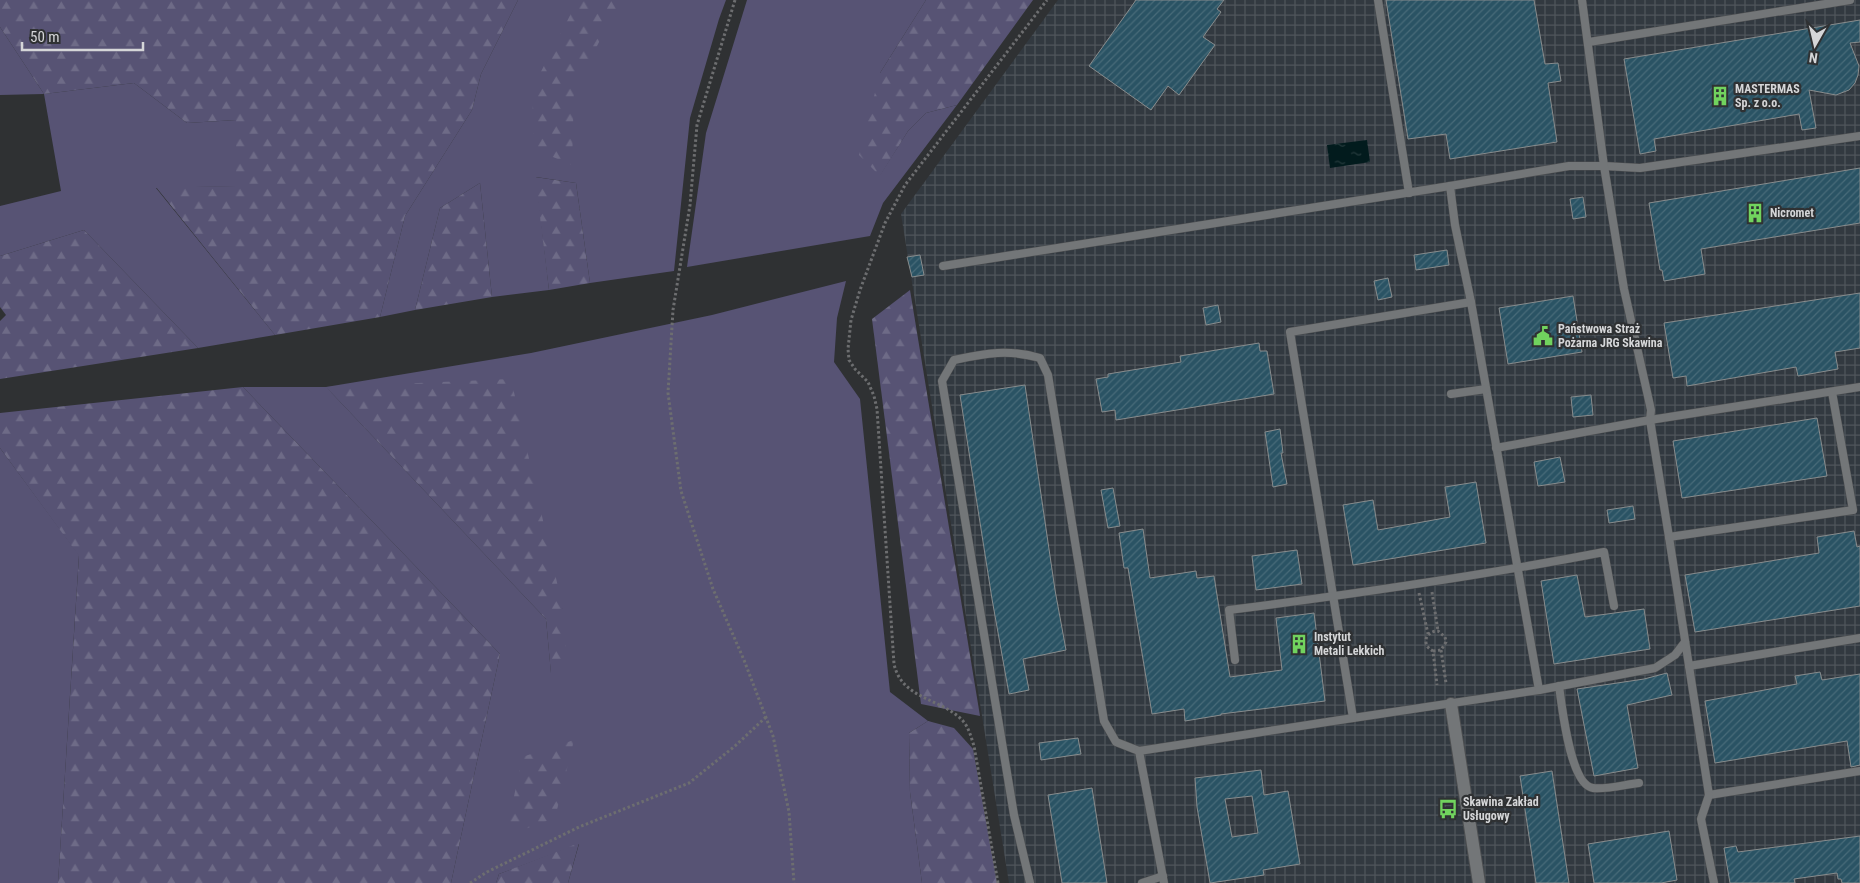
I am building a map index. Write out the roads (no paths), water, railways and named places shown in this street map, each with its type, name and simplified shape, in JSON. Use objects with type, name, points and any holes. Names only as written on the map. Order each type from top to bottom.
[{"type":"street","points":[[1451,704],[1479,883]]},
{"type":"lane","points":[[1378,0],[1409,193]]},
{"type":"lane","points":[[1582,0],[1604,166],[1624,289],[1651,410],[1650,420],[1708,795],[1701,820],[1714,883]]},
{"type":"lane","points":[[1589,42],[1850,0]]},
{"type":"lane","points":[[943,266],[1570,166],[1640,168],[1860,136]]},
{"type":"lane","points":[[1450,186],[1455,224],[1471,302],[1539,690]]},
{"type":"lane","points":[[1353,718],[1290,332],[1471,302]]},
{"type":"lane","points":[[1030,883],[1014,816],[942,381],[954,360],[990,352],[1028,354],[1040,358],[1048,375],[1104,721],[1116,742],[1139,751],[1539,690],[1655,668],[1676,654],[1685,642]]},
{"type":"lane","points":[[1496,448],[1650,420],[1860,387]]},
{"type":"lane","points":[[1451,394],[1486,389]]},
{"type":"lane","points":[[1669,536],[1856,510],[1832,392]]},
{"type":"lane","points":[[1235,660],[1229,610],[1334,597],[1518,569],[1604,552],[1614,606]]},
{"type":"lane","points":[[1689,666],[1860,638]]},
{"type":"lane","points":[[1559,686],[1569,744],[1574,764],[1582,782],[1592,788],[1640,783]]},
{"type":"lane","points":[[1139,751],[1163,879],[1142,883]]},
{"type":"lane","points":[[1708,795],[1860,771]]},
{"type":"water","points":[[1367,140],[1370,162],[1330,168],[1327,145]]},
{"type":"place","name":"MASTERMAS Sp. z o.o.","points":[[1720,96]]},
{"type":"place","name":"Nicromet","points":[[1755,213]]},
{"type":"place","name":"Państwowa Straż Pożarna JRG Skawina","points":[[1543,336]]},
{"type":"place","name":"Instytut Metali Lekkich","points":[[1299,644]]},
{"type":"place","name":"Skawina Zakład Usługowy","points":[[1448,809]]}]
